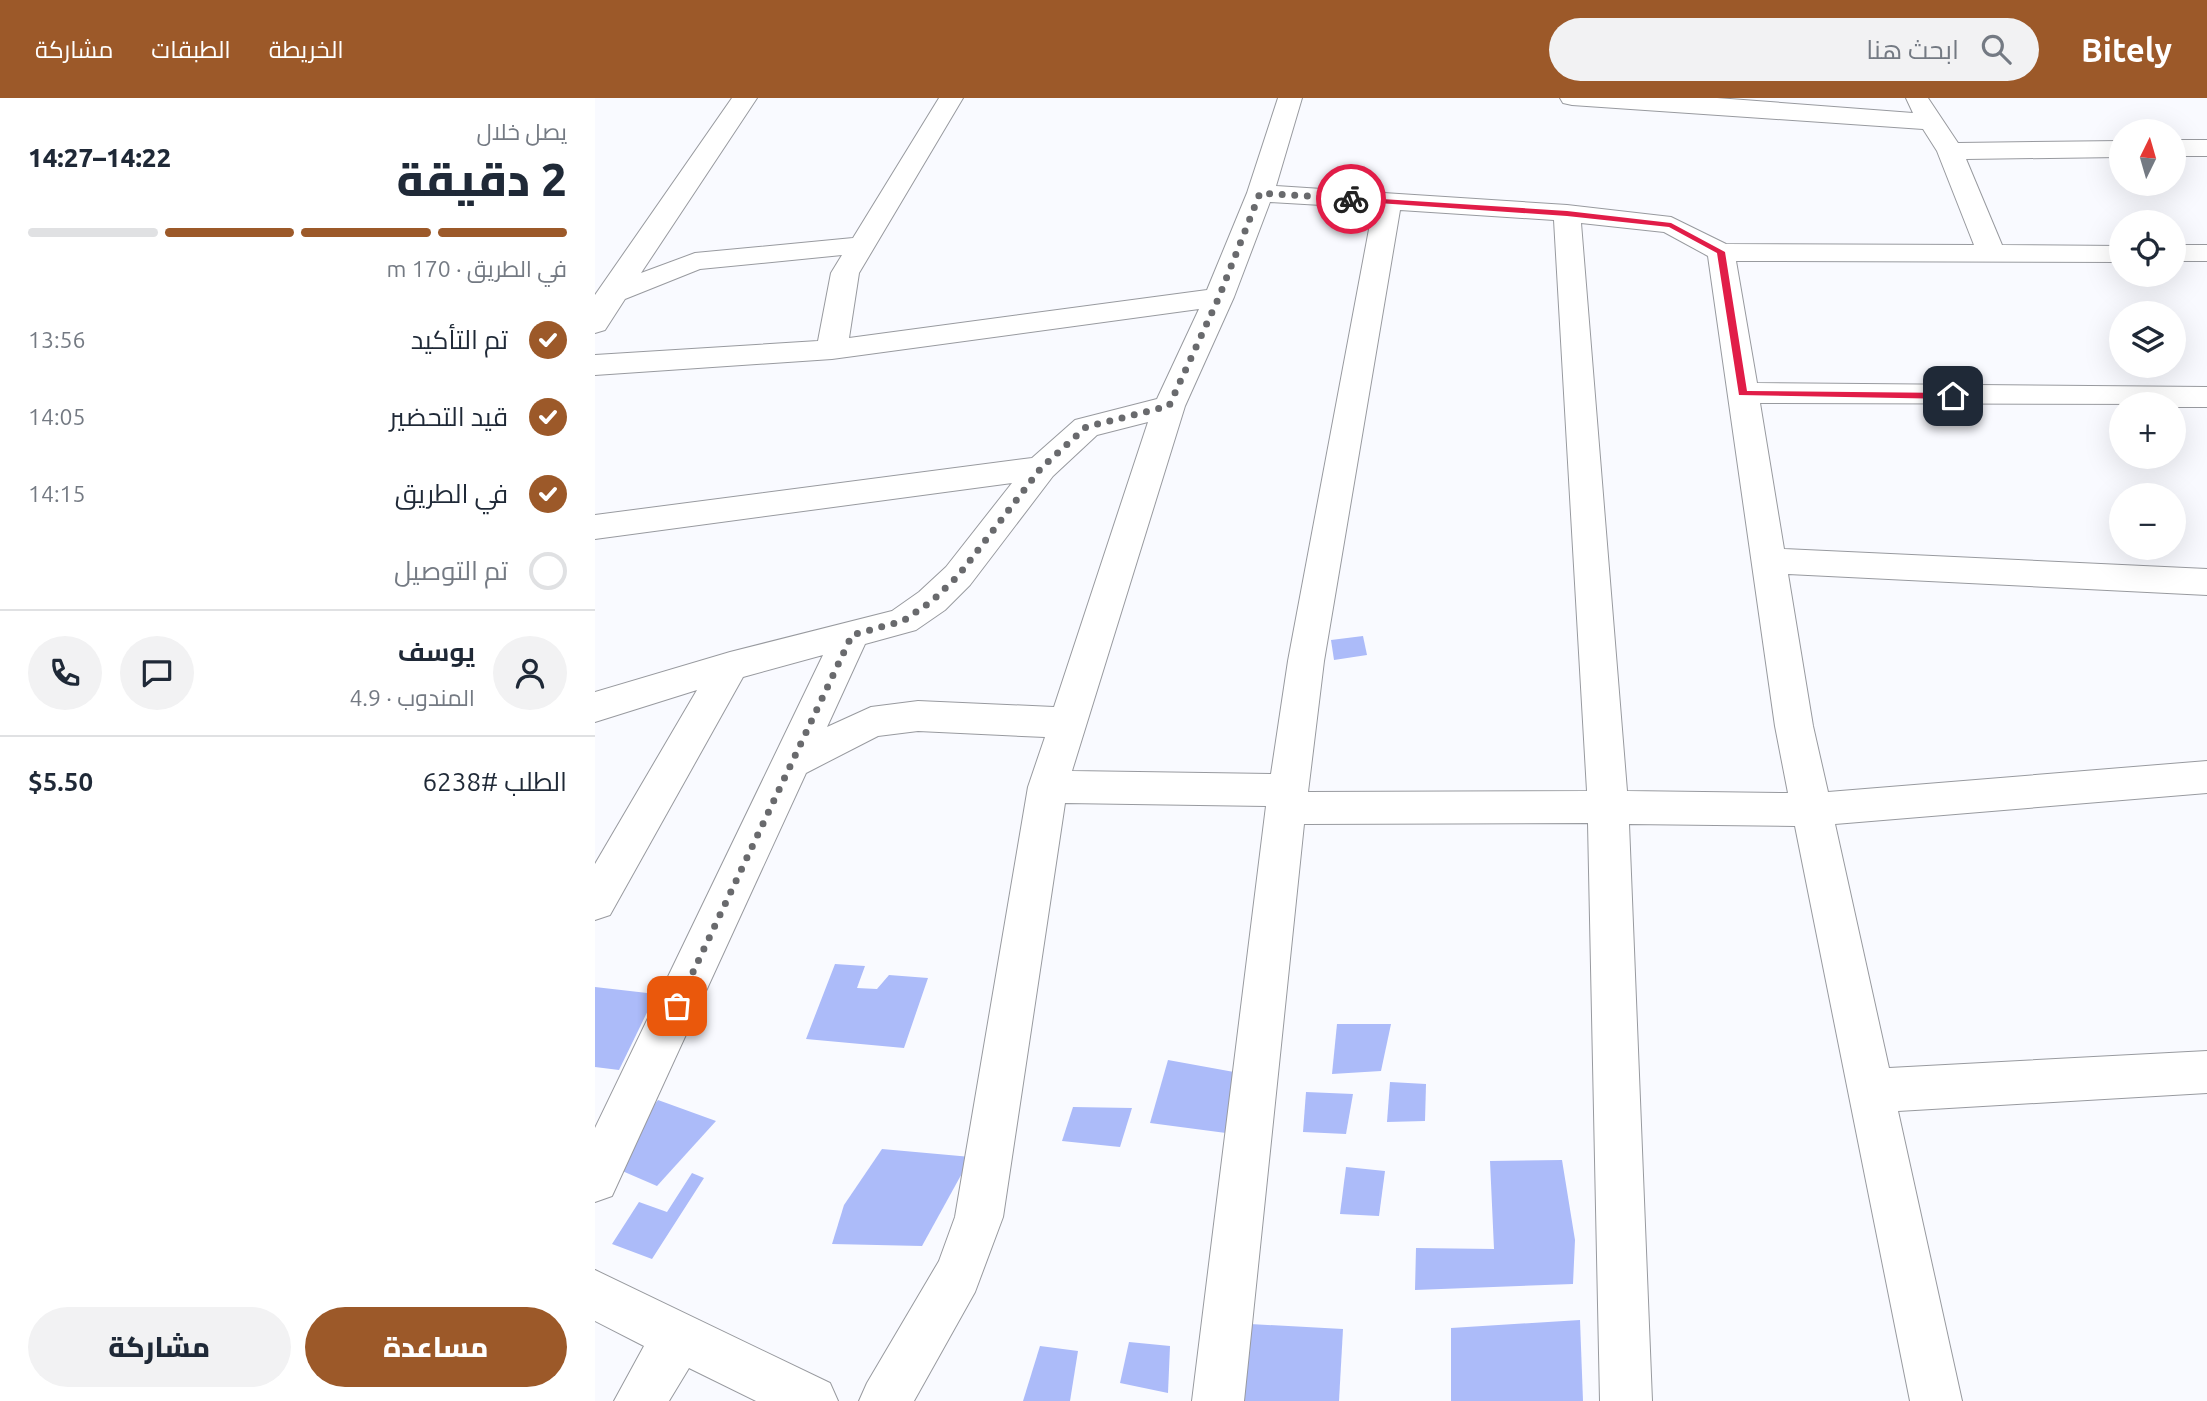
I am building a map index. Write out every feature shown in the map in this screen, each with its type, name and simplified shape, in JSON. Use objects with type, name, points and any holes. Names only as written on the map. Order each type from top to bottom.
[{"type":"street","points":[[595,324],[610,295],[745,98]]},
{"type":"street","points":[[832,350],[845,273],[951,98]]},
{"type":"street","points":[[885,1401],[958,1275],[979,1217],[1048,787],[1169,406],[1219,297],[1260,193],[1290,98]]},
{"type":"street","points":[[1572,98],[1680,103],[1931,122]]},
{"type":"street","points":[[1680,103],[1737,98]]},
{"type":"street","points":[[1915,98],[1949,151],[1993,255]]},
{"type":"street","points":[[2186,148],[2207,148]]},
{"type":"street","points":[[1949,151],[2109,149]]},
{"type":"street","points":[[1260,193],[1567,213],[1671,225],[1721,252],[2109,254]]},
{"type":"street","points":[[1218,1401],[1287,799],[1308,647],[1388,202]]},
{"type":"street","points":[[1567,213],[1608,807],[1626,1401]]},
{"type":"street","points":[[610,295],[695,261],[862,245]]},
{"type":"street","points":[[1721,252],[1768,561],[1810,810],[1936,1401]]},
{"type":"street","points":[[2186,253],[2207,253]]},
{"type":"street","points":[[595,365],[832,350],[1219,297]]},
{"type":"street","points":[[1742,393],[2207,397]]},
{"type":"street","points":[[595,707],[730,666],[903,621],[932,601],[958,576],[1041,468],[1086,427],[1169,406]]},
{"type":"street","points":[[595,527],[1041,468]]},
{"type":"street","points":[[1768,561],[2207,582]]},
{"type":"street","points":[[595,1179],[852,635]]},
{"type":"street","points":[[595,902],[730,666]]},
{"type":"street","points":[[794,761],[871,722],[918,716],[1068,723]]},
{"type":"street","points":[[1048,787],[1287,799],[1810,810],[2207,777]]},
{"type":"street","points":[[1870,1091],[2207,1072]]},
{"type":"street","points":[[595,1295],[812,1401]]},
{"type":"street","points":[[640,1401],[678,1337]]},
{"type":"building","points":[[1363,636],[1367,655],[1334,660],[1331,640]]},
{"type":"building","points":[[835,964],[865,966],[857,988],[877,989],[889,975],[928,978],[904,1048],[806,1039]]},
{"type":"building","points":[[595,987],[656,994],[619,1070],[595,1067]]},
{"type":"building","points":[[1337,1024],[1391,1024],[1381,1071],[1332,1074]]},
{"type":"building","points":[[1168,1060],[1234,1072],[1226,1133],[1150,1123]]},
{"type":"building","points":[[1390,1082],[1426,1084],[1425,1121],[1387,1122]]},
{"type":"building","points":[[1306,1092],[1353,1094],[1346,1134],[1303,1132]]},
{"type":"building","points":[[658,1100],[716,1121],[657,1186],[606,1164]]},
{"type":"building","points":[[1073,1107],[1132,1108],[1120,1147],[1062,1141]]},
{"type":"building","points":[[882,1149],[971,1157],[922,1246],[832,1244],[844,1205]]},
{"type":"building","points":[[1562,1160],[1575,1240],[1573,1284],[1415,1290],[1416,1248],[1494,1249],[1490,1161]]},
{"type":"building","points":[[1346,1167],[1385,1171],[1379,1216],[1340,1214]]},
{"type":"building","points":[[692,1173],[704,1178],[652,1259],[612,1244],[639,1202],[667,1212]]},
{"type":"building","points":[[1580,1320],[1583,1401],[1451,1401],[1451,1328]]},
{"type":"building","points":[[1250,1324],[1343,1329],[1339,1401],[1243,1401]]},
{"type":"building","points":[[1129,1342],[1170,1346],[1168,1393],[1120,1383]]},
{"type":"building","points":[[1040,1346],[1078,1351],[1070,1401],[1023,1401]]},
{"type":"way so far","points":[[677,1006],[852,635],[903,621],[932,601],[958,576],[1041,468],[1086,427],[1169,406],[1219,297],[1260,193],[1351,199]]},
{"type":"route","points":[[1351,199],[1567,213],[1671,225],[1721,252],[1742,393],[1953,396]]}]
